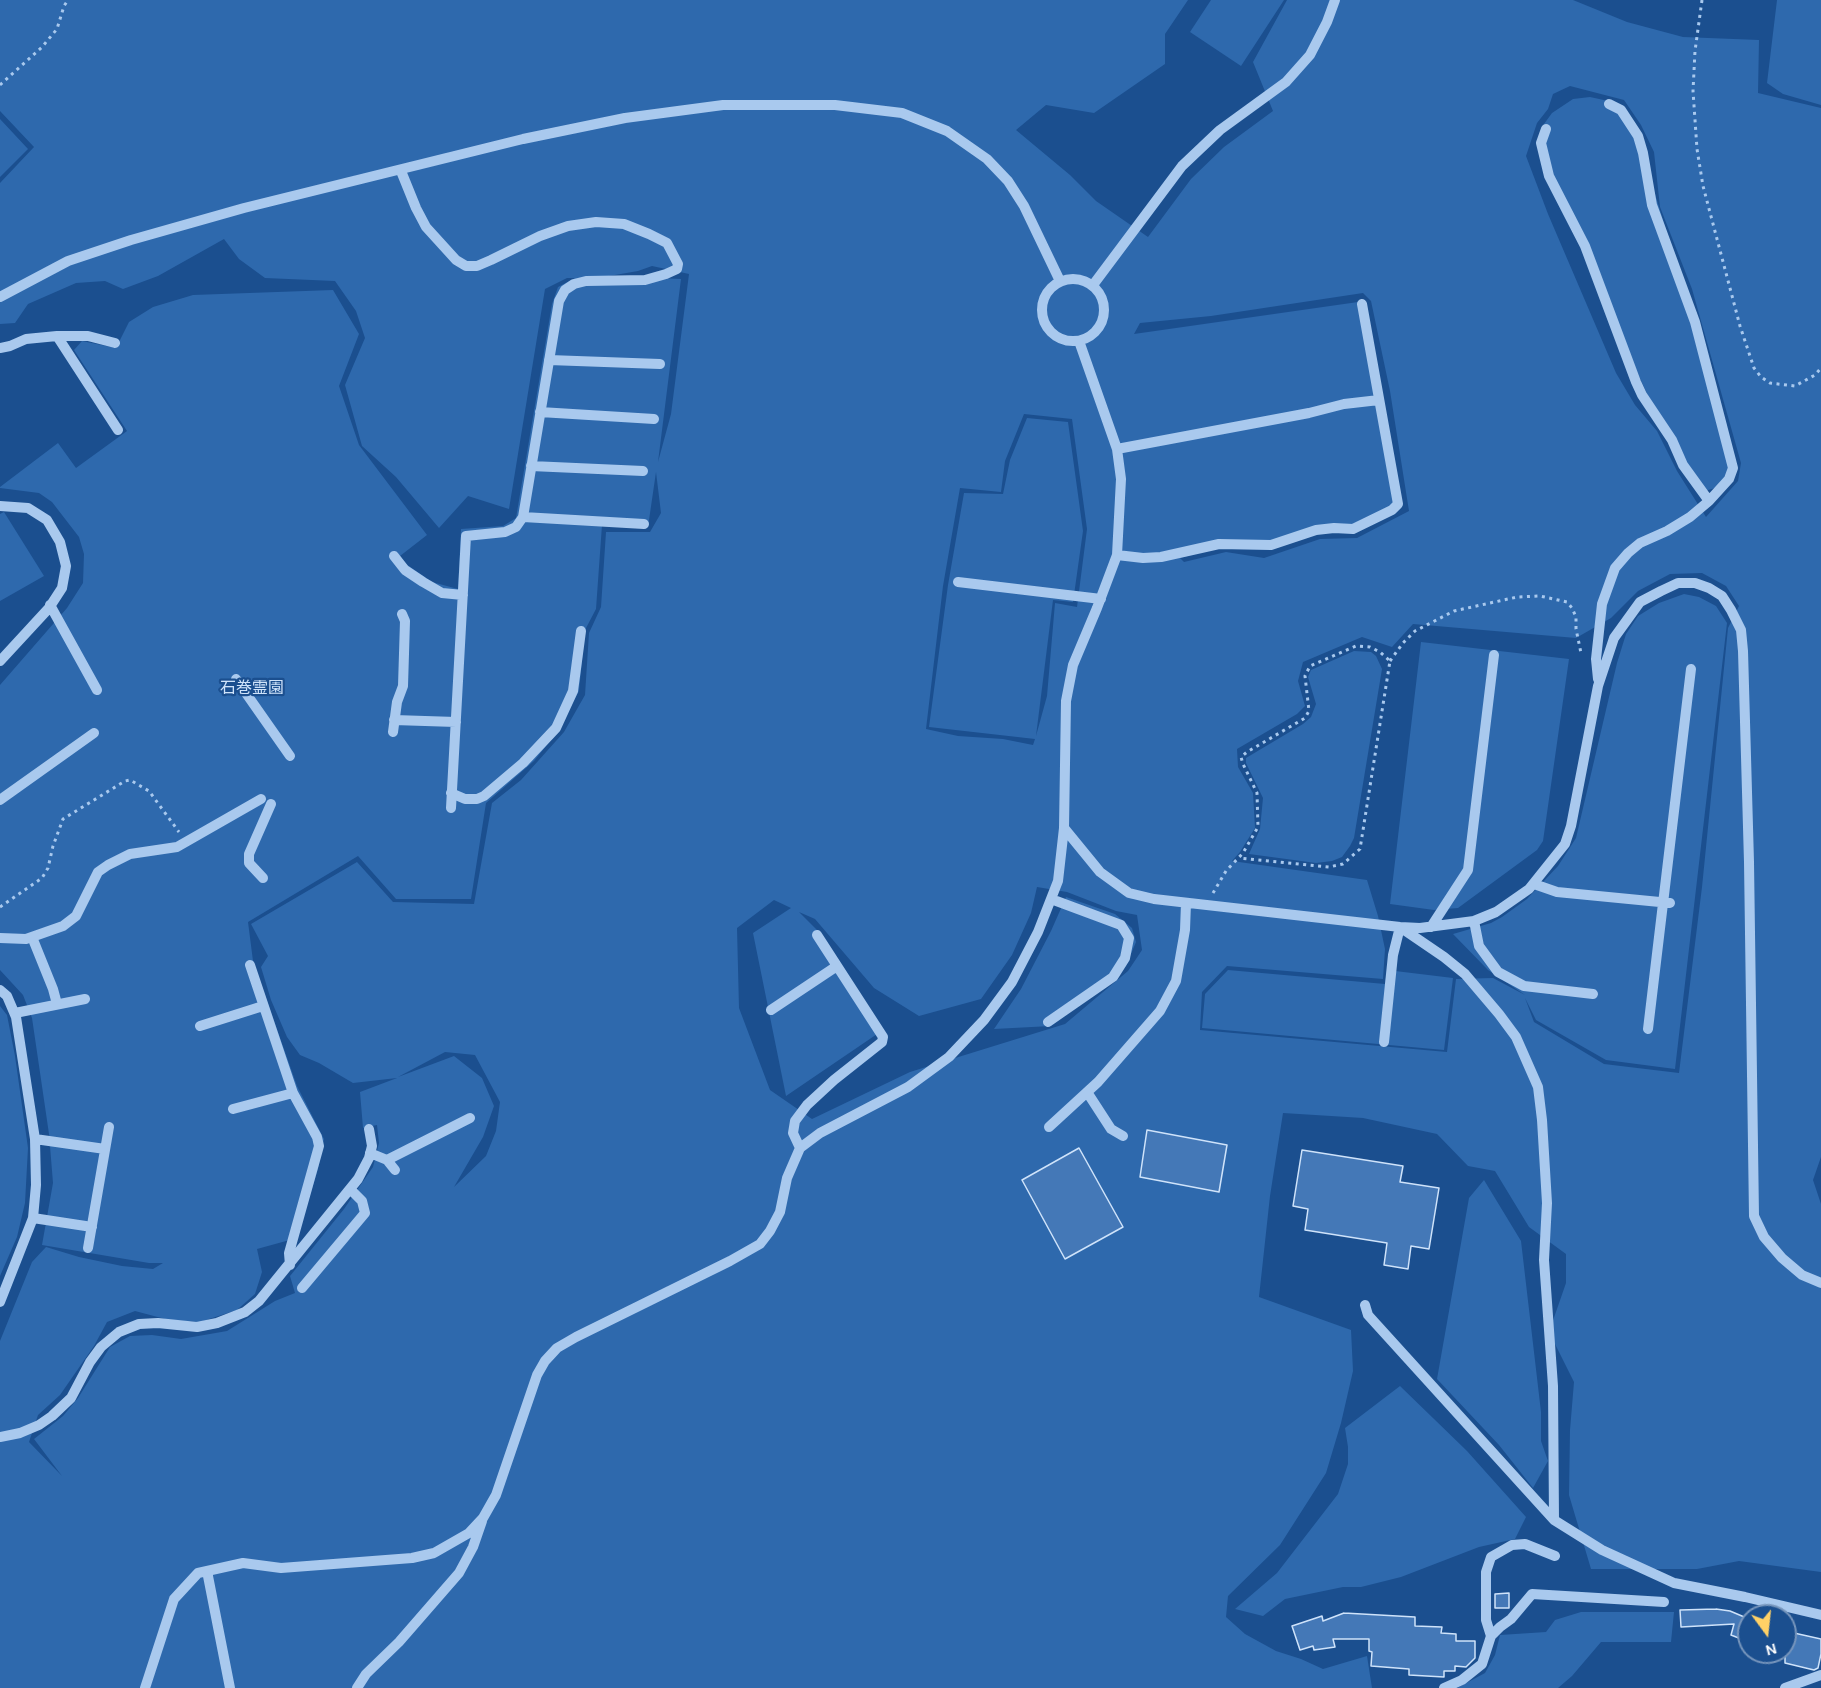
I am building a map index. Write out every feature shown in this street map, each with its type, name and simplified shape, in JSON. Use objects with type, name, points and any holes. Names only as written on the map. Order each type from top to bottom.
[{"type":"street","points":[[1093,285],[1182,166],[1220,130],[1286,82],[1310,55],[1327,22],[1335,0]]},
{"type":"street","points":[[1598,686],[1597,668],[1602,604],[1615,568],[1640,543],[1667,531],[1709,501],[1729,478],[1732,464],[1695,322],[1652,204],[1638,136],[1621,110],[1609,104]]},
{"type":"street","points":[[0,297],[68,261],[131,240],[244,208],[523,139],[625,118],[723,105],[835,105],[902,113],[947,131],[987,159],[1008,181],[1024,206],[1060,281]]},
{"type":"street","points":[[1546,129],[1541,143],[1549,176],[1579,231],[1636,382],[1672,440],[1683,465],[1709,501]]},
{"type":"street","points":[[401,171],[426,227],[456,260],[466,266],[477,266],[491,261],[540,236],[568,226],[596,222],[624,224],[667,243],[678,264],[676,269],[666,274],[645,280],[586,281],[574,284],[565,290],[559,300],[523,517],[516,527],[505,532],[466,536],[451,808]]},
{"type":"street","points":[[1077,279],[1093,285],[1103,300],[1104,317],[1095,333],[1079,341],[1059,338],[1045,324],[1042,315],[1042,304],[1046,295],[1060,281],[1077,279]]},
{"type":"street","points":[[1117,555],[1143,558],[1161,557],[1207,545],[1271,544],[1316,530],[1353,529],[1392,510],[1398,504],[1362,304]]},
{"type":"street","points":[[57,336],[118,430]]},
{"type":"street","points":[[0,348],[27,339],[57,336],[88,336],[114,343]]},
{"type":"street","points":[[357,1688],[366,1674],[399,1642],[459,1573],[473,1547],[483,1518],[496,1495],[537,1375],[545,1361],[558,1348],[576,1337],[760,1244],[780,1212],[787,1178],[800,1148],[820,1133],[908,1087],[949,1057],[984,1020],[1012,982],[1038,932],[1058,881],[1064,828],[1066,701],[1073,665],[1117,555],[1121,479],[1117,449],[1079,341]]},
{"type":"street","points":[[549,360],[660,364]]},
{"type":"street","points":[[1117,449],[1309,413],[1344,404],[1379,400]]},
{"type":"street","points":[[540,412],[654,418]]},
{"type":"street","points":[[531,466],[643,471]]},
{"type":"street","points":[[0,506],[28,508],[47,520],[60,542],[66,566],[62,588],[50,605],[0,661]]},
{"type":"street","points":[[523,517],[644,524]]},
{"type":"street","points":[[394,556],[405,570],[423,582],[442,592],[463,595]]},
{"type":"street","points":[[958,582],[1101,599]]},
{"type":"street","points":[[1064,828],[1100,872],[1129,893],[1154,899],[1400,927],[1431,927],[1474,921],[1512,902],[1534,884],[1565,844],[1571,826],[1598,686],[1614,638],[1628,618],[1640,602],[1678,583],[1695,583],[1709,588],[1722,596],[1741,630],[1743,651],[1749,862],[1754,1216],[1764,1237],[1782,1258],[1802,1275],[1821,1283]]},
{"type":"street","points":[[50,605],[97,690]]},
{"type":"street","points":[[393,732],[397,702],[403,686],[405,621],[402,614]]},
{"type":"street","points":[[451,793],[465,799],[477,799],[484,796],[523,763],[556,728],[573,691],[581,631]]},
{"type":"street","points":[[1431,927],[1468,870],[1494,655]]},
{"type":"street","points":[[1648,1029],[1666,903],[1691,669]]},
{"type":"street","points":[[236,679],[290,756]]},
{"type":"street","points":[[394,720],[456,722]]},
{"type":"street","points":[[0,800],[94,733]]},
{"type":"street","points":[[0,938],[26,939],[63,926],[76,916],[98,872],[108,865],[130,854],[177,847],[266,802],[249,854],[249,863],[263,878]]},
{"type":"street","points":[[1534,884],[1557,892],[1666,903]]},
{"type":"street","points":[[1048,1022],[1113,977],[1125,958],[1130,938],[1121,925],[1051,899]]},
{"type":"street","points":[[1049,1126],[1098,1082],[1160,1011],[1176,981],[1185,930],[1185,903]]},
{"type":"street","points":[[1474,921],[1479,946],[1498,972],[1524,986],[1593,994]]},
{"type":"street","points":[[1384,1042],[1393,955],[1400,927]]},
{"type":"street","points":[[1400,927],[1465,974],[1516,1037],[1538,1087],[1547,1203],[1544,1260],[1553,1386],[1554,1520]]},
{"type":"street","points":[[800,1148],[793,1133],[795,1121],[807,1105],[882,1041],[883,1037],[817,934]]},
{"type":"street","points":[[32,937],[57,1004]]},
{"type":"street","points":[[250,965],[293,1093],[317,1137],[319,1146],[289,1253],[290,1265]]},
{"type":"street","points":[[771,1010],[837,966]]},
{"type":"street","points":[[0,990],[7,996],[15,1013],[35,1139],[36,1185],[33,1218],[0,1302]]},
{"type":"street","points":[[15,1013],[85,999]]},
{"type":"street","points":[[200,1026],[263,1006]]},
{"type":"street","points":[[1087,1092],[1111,1129],[1124,1136]]},
{"type":"street","points":[[233,1110],[293,1093]]},
{"type":"street","points":[[387,1160],[470,1118]]},
{"type":"street","points":[[88,1248],[109,1127]]},
{"type":"street","points":[[0,1437],[20,1433],[39,1425],[52,1416],[71,1398],[90,1362],[101,1347],[119,1332],[139,1324],[158,1323],[197,1327],[217,1323],[245,1312],[260,1301],[350,1189],[364,1168],[372,1146],[369,1129]]},
{"type":"street","points":[[35,1139],[105,1149]]},
{"type":"street","points":[[370,1153],[387,1160],[395,1170]]},
{"type":"street","points":[[302,1288],[365,1213],[362,1201],[350,1189]]},
{"type":"street","points":[[33,1218],[92,1227]]},
{"type":"street","points":[[1365,1305],[1368,1315],[1554,1520],[1602,1550],[1674,1582],[1745,1596],[1821,1615]]},
{"type":"street","points":[[145,1688],[174,1599],[198,1574],[243,1563],[281,1568],[412,1558],[434,1553],[443,1548],[469,1533],[483,1518]]},
{"type":"street","points":[[1491,1636],[1486,1620],[1486,1572],[1491,1557],[1512,1545],[1525,1544],[1555,1556]]},
{"type":"street","points":[[207,1572],[230,1688]]},
{"type":"street","points":[[1444,1688],[1462,1680],[1482,1664],[1491,1636],[1511,1619],[1532,1594],[1664,1602]]},
{"type":"street","points":[[1785,1688],[1821,1675]]},
{"type":"path","points":[[0,85],[42,47],[57,29],[68,0]]},
{"type":"path","points":[[1702,0],[1695,51],[1693,91],[1697,149],[1703,186],[1740,326],[1754,368],[1770,383],[1795,386],[1815,375],[1821,368]]},
{"type":"path","points":[[1239,858],[1329,867],[1343,864],[1360,849],[1390,661],[1415,631],[1454,611],[1496,601],[1540,596],[1567,602],[1572,608],[1576,617],[1582,657],[1589,666],[1597,668]]},
{"type":"path","points":[[1206,905],[1226,871],[1239,858],[1258,827],[1257,793],[1241,757],[1305,718],[1309,711],[1305,676],[1310,666],[1356,646],[1370,647],[1390,661]]},
{"type":"path","points":[[0,907],[42,878],[48,868],[63,819],[125,781],[137,783],[149,791],[185,842]]},
{"type":"green space","name":"石巻霊園","points":[[0,0],[1188,0],[1165,34],[1165,64],[1094,113],[1046,105],[1016,130],[1070,175],[1096,201],[1148,237],[1191,179],[1224,147],[1273,111],[1253,62],[1287,0],[1573,0],[1627,22],[1683,37],[1759,40],[1758,93],[1821,108],[1821,1157],[1813,1180],[1821,1204],[1821,1572],[1739,1561],[1697,1569],[1591,1569],[1569,1495],[1570,1430],[1574,1382],[1549,1332],[1566,1283],[1566,1254],[1529,1227],[1495,1171],[1468,1166],[1437,1134],[1363,1118],[1283,1113],[1270,1196],[1259,1297],[1351,1330],[1353,1371],[1326,1473],[1280,1545],[1228,1596],[1226,1617],[1245,1634],[1276,1651],[1323,1669],[1367,1656],[1372,1688],[0,1688],[0,1341],[32,1262],[46,1247],[122,1266],[153,1269],[163,1263],[149,1263],[42,1245],[53,1183],[49,1134],[32,1018],[23,995],[0,970],[0,685],[67,608],[83,583],[84,554],[79,537],[52,502],[39,493],[0,487],[58,443],[76,468],[127,431],[74,350],[82,341],[116,348],[129,322],[153,307],[193,295],[333,290],[359,334],[339,386],[359,445],[427,535],[400,556],[406,564],[432,582],[458,589],[461,529],[503,526],[516,518],[552,304],[558,287],[575,278],[567,278],[545,289],[509,509],[468,496],[439,528],[396,477],[362,446],[345,385],[365,338],[356,311],[335,281],[265,278],[239,259],[224,239],[158,276],[123,289],[105,281],[76,283],[28,304],[15,323],[0,324],[0,183],[34,147],[0,111]],"holes":[[[1570,86],[1624,100],[1641,125],[1654,152],[1660,207],[1692,289],[1741,463],[1738,481],[1706,517],[1677,471],[1657,431],[1635,405],[1616,373],[1548,214],[1526,156],[1537,123],[1548,109],[1553,94]],[[652,266],[689,274],[671,414],[658,462],[681,279],[609,276]],[[1363,293],[1371,301],[1390,391],[1409,511],[1357,538],[1320,539],[1264,558],[1226,552],[1184,562],[1180,558],[1222,547],[1334,532],[1402,506],[1365,301],[1134,334],[1140,323],[1211,316]],[[1024,414],[1072,419],[1087,529],[1077,607],[1055,603],[1047,696],[1036,736],[1053,600],[1073,602],[1083,531],[1068,422],[1027,418],[1010,460],[1003,494],[964,493],[948,585],[929,727],[1035,739],[1033,745],[1003,739],[958,736],[926,729],[943,586],[960,488],[1001,492],[1005,461]],[[656,472],[661,513],[650,532],[606,532],[601,607],[589,633],[585,695],[564,732],[521,780],[492,803],[474,904],[393,902],[357,862],[251,924],[268,956],[261,967],[271,1000],[287,1037],[300,1055],[319,1063],[353,1083],[397,1078],[360,1092],[363,1128],[377,1125],[379,1143],[373,1167],[344,1209],[290,1276],[295,1293],[275,1301],[227,1331],[181,1339],[152,1335],[130,1336],[110,1347],[78,1398],[63,1416],[34,1439],[62,1476],[29,1442],[38,1415],[60,1395],[94,1346],[107,1322],[135,1311],[169,1320],[200,1322],[237,1310],[255,1294],[262,1272],[257,1249],[297,1238],[318,1169],[324,1139],[297,1086],[253,961],[248,922],[358,856],[396,899],[471,899],[486,803],[534,761],[559,730],[579,691],[585,630],[596,609],[602,525],[648,527]],[[1702,573],[1726,586],[1739,606],[1728,628],[1702,887],[1679,1073],[1604,1064],[1534,1022],[1525,998],[1536,1020],[1606,1060],[1675,1069],[1727,623],[1716,606],[1699,597],[1684,594],[1659,603],[1638,616],[1626,634],[1617,663],[1576,838],[1558,866],[1527,899],[1502,917],[1491,923],[1453,934],[1488,970],[1525,995],[1493,978],[1456,979],[1447,1052],[1200,1030],[1202,992],[1227,966],[1383,979],[1385,949],[1367,880],[1232,861],[1255,828],[1253,793],[1238,767],[1237,749],[1297,714],[1305,706],[1298,681],[1303,662],[1362,637],[1392,647],[1413,624],[1576,638],[1611,618],[1638,591],[1670,574]],[[1037,887],[1067,892],[1116,911],[1137,915],[1142,950],[1128,971],[1065,1024],[910,1072],[812,1119],[770,1090],[739,1008],[737,928],[774,900],[791,908],[753,933],[786,1096],[883,1030],[817,930],[799,912],[815,919],[874,988],[919,1016],[981,999],[1012,955],[1031,913]],[[445,1052],[475,1055],[500,1102],[496,1131],[486,1156],[454,1187],[483,1137],[494,1106],[482,1078],[454,1056],[398,1077]]]},
{"type":"green space","points":[[1211,0],[1284,0],[1241,66],[1190,32]]},
{"type":"green space","points":[[1777,0],[1821,0],[1821,105],[1783,94],[1767,83]]},
{"type":"green space","points":[[1590,97],[1613,102],[1625,109],[1655,194],[1727,426],[1729,484],[1698,493],[1663,430],[1537,146],[1544,124],[1552,113],[1573,99]]},
{"type":"green space","points":[[0,119],[28,149],[0,177]]},
{"type":"green space","points":[[4,512],[44,576],[0,601],[0,514]]},
{"type":"green space","points":[[1421,642],[1569,659],[1543,841],[1537,850],[1458,908],[1434,910],[1390,904]]},
{"type":"green space","points":[[1354,651],[1371,652],[1376,656],[1382,669],[1354,838],[1350,846],[1342,857],[1316,863],[1249,854],[1260,829],[1263,798],[1246,763],[1246,758],[1311,717],[1316,704],[1308,677],[1311,670]]},
{"type":"green space","points":[[1066,897],[1115,914],[1132,928],[1136,942],[1126,966],[1118,975],[1051,1026],[994,1029],[1021,989]]},
{"type":"green space","points":[[1228,970],[1385,984],[1387,970],[1453,978],[1444,1050],[1202,1028],[1205,994]]},
{"type":"green space","points":[[0,1006],[7,1015],[28,1148],[25,1203],[17,1237],[0,1276]]},
{"type":"green space","points":[[1484,1180],[1521,1241],[1541,1412],[1541,1441],[1548,1461],[1533,1488],[1499,1445],[1437,1379],[1469,1198]]},
{"type":"green space","points":[[1400,1386],[1467,1451],[1526,1517],[1515,1539],[1479,1547],[1401,1577],[1361,1587],[1343,1587],[1285,1599],[1263,1616],[1235,1609],[1277,1573],[1338,1494],[1348,1464],[1345,1428]]},
{"type":"green space","points":[[1581,1612],[1674,1612],[1671,1642],[1601,1642],[1572,1676],[1558,1688],[1457,1688],[1485,1673],[1495,1655],[1500,1635],[1546,1632],[1555,1620]]},
{"type":"building","points":[[1147,1130],[1227,1145],[1219,1192],[1140,1177]]},
{"type":"building","points":[[1079,1148],[1123,1227],[1065,1259],[1022,1180]]},
{"type":"building","points":[[1302,1150],[1403,1166],[1400,1182],[1439,1188],[1429,1249],[1411,1246],[1408,1269],[1384,1265],[1387,1243],[1305,1230],[1308,1209],[1293,1206]]},
{"type":"building","points":[[1509,1593],[1509,1608],[1495,1608],[1495,1594]]},
{"type":"building","points":[[1716,1609],[1737,1614],[1737,1637],[1731,1635],[1734,1624],[1681,1627],[1680,1610]]},
{"type":"building","points":[[1344,1613],[1415,1617],[1415,1626],[1442,1627],[1441,1633],[1456,1634],[1456,1641],[1475,1641],[1475,1658],[1466,1667],[1455,1666],[1455,1671],[1444,1671],[1444,1677],[1409,1675],[1409,1669],[1371,1666],[1372,1652],[1369,1651],[1369,1639],[1333,1639],[1335,1647],[1314,1650],[1313,1646],[1300,1650],[1292,1626],[1322,1616],[1323,1621]]},
{"type":"building","points":[[1797,1634],[1821,1639],[1818,1668],[1814,1670],[1789,1664],[1797,1664]]}]
